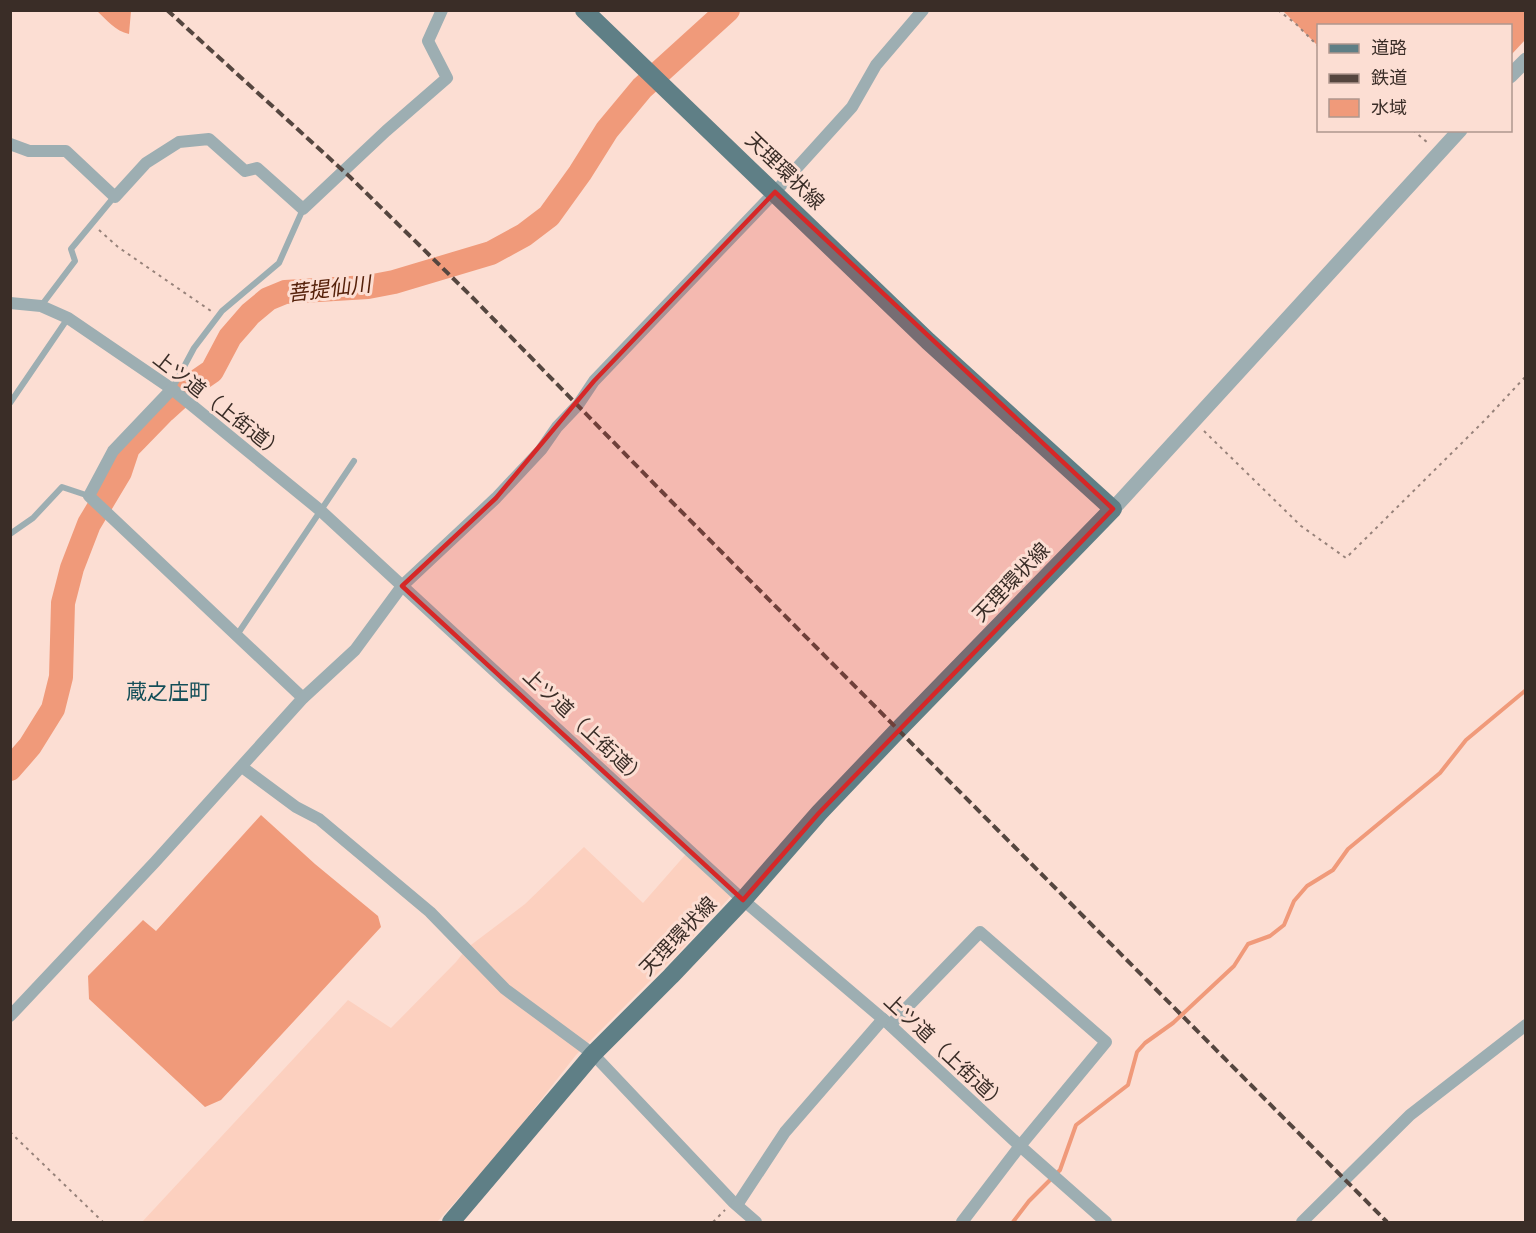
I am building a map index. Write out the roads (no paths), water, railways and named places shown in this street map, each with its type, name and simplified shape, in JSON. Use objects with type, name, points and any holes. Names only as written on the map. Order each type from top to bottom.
[{"type":"main road","name":"天理環状線","points":[[451,1222],[593,1054],[743,900],[819,813],[1113,509],[928,341],[584,10]]},
{"type":"street","points":[[10,144],[29,151],[66,152],[115,197],[146,163],[179,142],[209,139],[245,171],[257,168],[303,209],[386,131],[447,78],[428,41],[442,10]]},
{"type":"street","points":[[10,1016],[242,767],[303,698],[355,650],[402,586],[496,498],[541,450],[578,405],[594,381],[775,192],[852,107],[876,65],[923,10]]},
{"type":"street","points":[[1512,74],[1526,60]]},
{"type":"street","points":[[1113,509],[1458,132]]},
{"type":"street","name":"上ツ道（上街道）","points":[[10,303],[41,306],[68,318],[172,389],[321,511],[743,900],[887,1022],[1020,1146],[1106,1222]]},
{"type":"street","points":[[172,389],[113,451],[88,496],[303,698]]},
{"type":"street","points":[[242,767],[296,807],[319,819],[430,912],[505,989],[593,1054],[735,1204],[756,1222]]},
{"type":"street","points":[[735,1204],[785,1132],[887,1022],[980,932],[1106,1042],[1020,1146],[962,1222]]},
{"type":"street","points":[[1302,1222],[1410,1115],[1526,1025]]},
{"type":"lane","points":[[41,306],[75,261],[71,249],[115,197]]},
{"type":"lane","points":[[172,389],[194,348],[218,316],[279,263],[303,209]]},
{"type":"lane","points":[[10,403],[68,318]]},
{"type":"lane","points":[[237,635],[354,461]]},
{"type":"lane","points":[[10,534],[33,518],[62,487],[88,496]]},
{"type":"water","points":[[97,11],[131,11],[129,34],[115,28]]},
{"type":"water","points":[[1283,11],[1525,11],[1525,40],[1512,54],[1512,24],[1317,24],[1317,45]]},
{"type":"water","points":[[261,815],[315,864],[378,916],[381,927],[221,1100],[205,1107],[89,999],[88,976],[143,920],[156,931]]},
{"type":"waterway","name":"菩提仙川","points":[[10,769],[30,746],[53,709],[61,677],[63,603],[72,568],[89,524],[120,472],[128,448],[164,411],[212,371],[230,337],[250,314],[268,299],[285,292],[368,287],[394,282],[491,253],[524,235],[549,216],[607,130],[642,88],[728,10]]},
{"type":"waterway","points":[[1013,1222],[1029,1201],[1060,1170],[1076,1125],[1128,1085],[1137,1052],[1145,1043],[1173,1023],[1234,966],[1248,944],[1270,936],[1284,925],[1294,901],[1307,886],[1333,870],[1348,849],[1440,773],[1466,740],[1526,690]]},
{"type":"railway","points":[[167,10],[350,177],[471,296],[670,500],[1387,1222]]},
{"type":"district","name":"蔵之庄町","points":[[168,692]]}]
